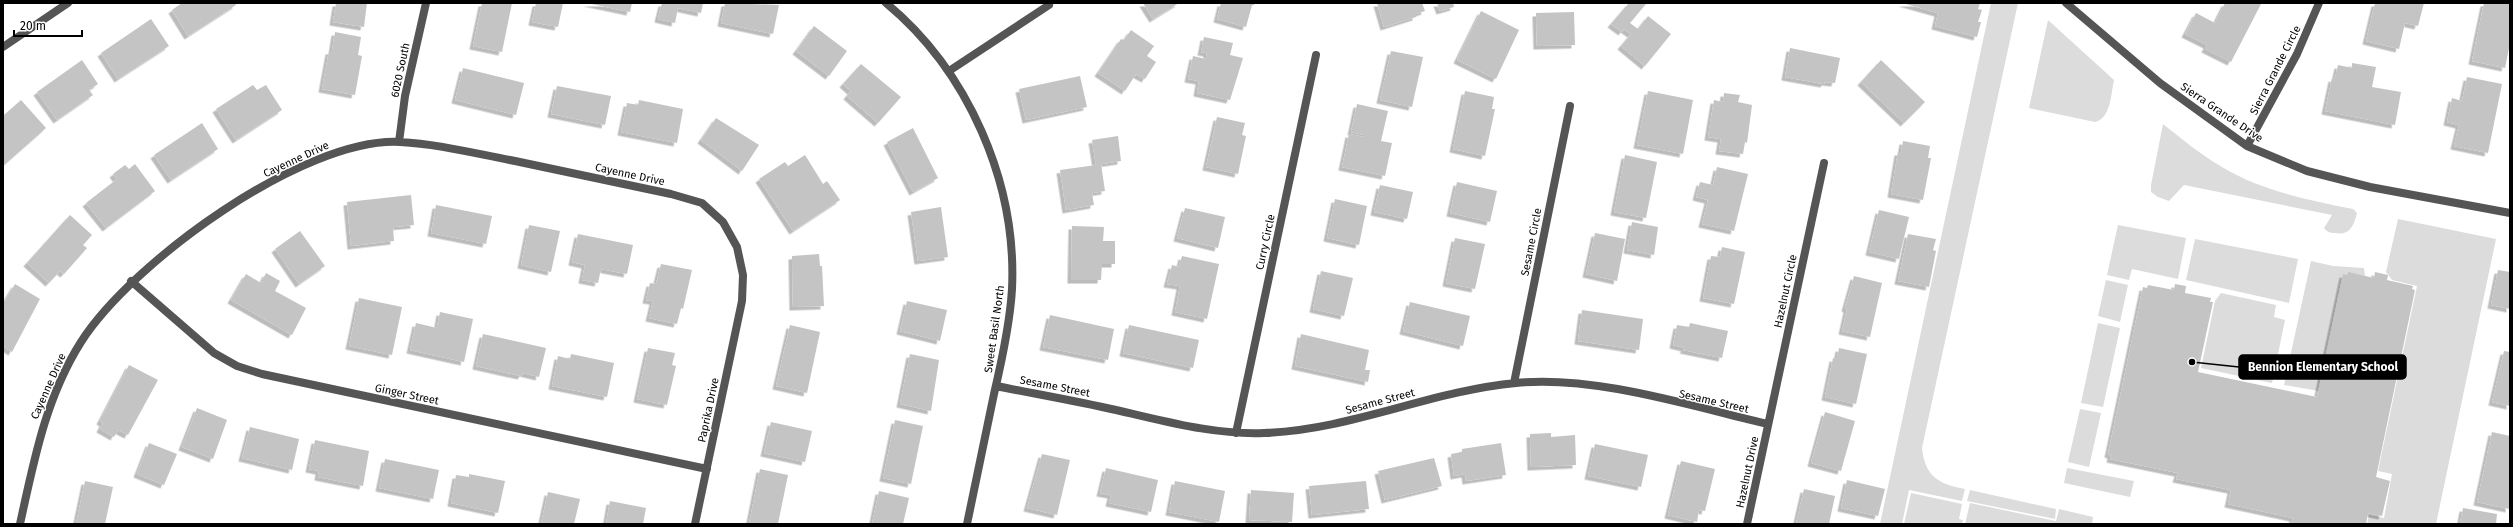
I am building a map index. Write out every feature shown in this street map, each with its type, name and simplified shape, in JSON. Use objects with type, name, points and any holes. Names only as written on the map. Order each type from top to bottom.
[{"type":"street","points":[[3,47],[68,3]]},
{"type":"street","name":"6020 South","points":[[400,142],[405,96],[426,3]]},
{"type":"street","name":"Sweet Basil North","points":[[886,3],[903,18],[949,71],[986,139],[998,178],[1008,228],[1012,289],[1005,342],[967,524]]},
{"type":"street","name":"Sierra Grande Drive","points":[[2066,3],[2160,83],[2248,146],[2307,170],[2370,187],[2510,213]]},
{"type":"street","name":"Sierra Grande Circle","points":[[2248,146],[2297,54],[2319,3]]},
{"type":"street","points":[[949,71],[1049,5]]},
{"type":"street","name":"Curry Circle","points":[[1236,433],[1316,55]]},
{"type":"street","name":"Sesame Circle","points":[[1514,383],[1570,106]]},
{"type":"street","name":"Cayenne Drive","points":[[20,524],[42,425],[63,374],[81,342],[102,312],[131,281],[198,228],[266,185],[330,154],[376,144],[400,142],[489,156],[671,194],[702,204],[723,222],[737,247],[743,274],[742,300]]},
{"type":"street","name":"Hazelnut Circle","points":[[1768,424],[1824,163]]},
{"type":"street","name":"Ginger Street","points":[[131,281],[214,354],[237,366],[270,376],[707,469]]},
{"type":"street","name":"Paprika Drive","points":[[695,524],[742,300]]},
{"type":"street","name":"Sesame Street","points":[[996,386],[1175,424],[1236,433],[1294,431],[1328,426],[1440,396],[1514,383],[1573,382],[1615,389],[1768,424]]},
{"type":"street","name":"Hazelnut Drive","points":[[1747,524],[1768,424]]},
{"type":"shaded area","points":[[1991,3],[2018,3],[1922,448],[1926,466],[1934,477],[1947,484],[1965,489],[1962,501],[1909,490],[1902,524],[1880,524]]},
{"type":"shaded area","points":[[2048,20],[2114,80],[2107,111],[2100,120],[2095,122],[2029,108]]},
{"type":"shaded area","points":[[2163,124],[2192,147],[2237,175],[2286,194],[2353,209],[2357,213],[2353,225],[2344,233],[2330,232],[2324,228],[2332,215],[2184,185],[2169,201],[2158,197],[2151,192],[2151,185]]},
{"type":"shaded area","points":[[2398,219],[2496,239],[2436,524],[2367,524],[2369,515],[2384,518],[2392,474],[2378,471],[2417,286],[2392,280],[2386,272]]},
{"type":"shaded area","points":[[2118,225],[2186,238],[2178,279],[2132,269],[2129,280],[2107,275]]},
{"type":"shaded area","points":[[2195,239],[2298,259],[2289,303],[2186,280]]},
{"type":"shaded area","points":[[2311,261],[2333,266],[2364,268],[2365,276],[2348,273],[2319,391],[2284,385]]},
{"type":"shaded area","points":[[2106,280],[2128,285],[2120,322],[2098,316]]},
{"type":"shaded area","points":[[2221,293],[2276,305],[2274,317],[2285,320],[2272,383],[2201,368],[2215,301]]},
{"type":"shaded area","points":[[2098,323],[2120,328],[2103,407],[2081,403]]},
{"type":"shaded area","points":[[2080,409],[2101,413],[2089,467],[2068,462]]},
{"type":"shaded area","points":[[2067,468],[2134,481],[2130,497],[2064,483]]},
{"type":"shaded area","points":[[1970,490],[2056,509],[2055,519],[1967,501]]},
{"type":"shaded area","points":[[1911,493],[1962,504],[1959,519],[1963,520],[1962,524],[1904,524]]},
{"type":"shaded area","points":[[1970,503],[2056,521],[2059,509],[2093,517],[2092,524],[1965,524]]},
{"type":"building","points":[[182,3],[235,3],[236,5],[188,36],[172,10]]},
{"type":"building","points":[[336,3],[367,3],[364,27],[333,22]]},
{"type":"building","points":[[482,3],[512,3],[502,52],[473,46]]},
{"type":"building","points":[[536,3],[563,3],[558,27],[532,22]]},
{"type":"building","points":[[587,3],[632,3],[630,12]]},
{"type":"building","points":[[662,3],[703,3],[701,13],[678,8],[675,23],[658,19]]},
{"type":"building","points":[[725,3],[779,5],[773,34],[721,23]]},
{"type":"building","points":[[1143,3],[1179,3],[1153,19]]},
{"type":"building","points":[[1221,3],[1255,3],[1252,5],[1246,27],[1217,19]]},
{"type":"building","points":[[1377,3],[1422,3],[1425,11],[1416,14],[1416,17],[1384,27]]},
{"type":"building","points":[[1437,3],[1453,3],[1454,7],[1440,11]]},
{"type":"building","points":[[1629,3],[1646,4],[1630,23],[1638,29],[1648,16],[1671,34],[1645,66],[1621,46],[1631,34],[1624,29],[1622,32],[1611,24]]},
{"type":"building","points":[[1902,3],[1980,3],[1978,9],[1982,10],[1978,22],[1981,22],[1977,37],[1935,26],[1938,13]]},
{"type":"building","points":[[2225,3],[2261,4],[2231,62],[2205,49],[2207,45],[2185,34],[2196,13],[2215,23]]},
{"type":"building","points":[[2375,3],[2424,3],[2418,26],[2405,23],[2399,49],[2366,41]]},
{"type":"building","points":[[2484,3],[2510,3],[2510,43],[2505,68],[2472,61]]},
{"type":"building","points":[[1481,11],[1519,30],[1496,79],[1457,60]]},
{"type":"building","points":[[1574,12],[1575,45],[1537,46],[1536,13]]},
{"type":"building","points":[[151,19],[169,46],[118,79],[101,53]]},
{"type":"building","points":[[814,26],[847,51],[829,76],[796,51]]},
{"type":"building","points":[[1131,30],[1154,46],[1147,56],[1156,62],[1145,79],[1136,74],[1125,91],[1098,73],[1121,39],[1124,40]]},
{"type":"building","points":[[335,32],[361,37],[358,55],[362,56],[355,95],[322,89],[329,51],[332,51]]},
{"type":"building","points":[[1204,37],[1233,43],[1230,55],[1243,58],[1230,100],[1197,93],[1199,81],[1188,79],[1193,56],[1206,59],[1207,53],[1201,52]]},
{"type":"building","points":[[1790,48],[1840,58],[1835,83],[1825,82],[1824,84],[1785,77]]},
{"type":"building","points":[[1391,51],[1423,57],[1412,107],[1380,100]]},
{"type":"building","points":[[82,60],[98,84],[89,90],[93,95],[57,120],[37,92]]},
{"type":"building","points":[[1881,60],[1925,102],[1904,123],[1861,82]]},
{"type":"building","points":[[2352,63],[2376,67],[2372,87],[2401,92],[2395,125],[2325,111],[2332,78],[2335,79],[2338,65],[2352,68]]},
{"type":"building","points":[[861,64],[901,97],[878,123],[847,96],[851,91],[843,84]]},
{"type":"building","points":[[463,68],[524,83],[516,115],[455,100]]},
{"type":"building","points":[[1080,76],[1087,107],[1026,120],[1019,89]]},
{"type":"building","points":[[2467,77],[2502,84],[2488,153],[2454,146],[2459,125],[2447,122],[2452,98],[2462,101]]},
{"type":"building","points":[[253,85],[257,90],[266,85],[282,110],[236,140],[216,109]]},
{"type":"building","points":[[557,86],[611,96],[605,125],[551,114]]},
{"type":"building","points":[[1465,91],[1494,97],[1492,109],[1495,109],[1485,156],[1453,149]]},
{"type":"building","points":[[1648,91],[1693,100],[1683,154],[1637,145]]},
{"type":"building","points":[[1724,93],[1740,95],[1738,102],[1752,105],[1747,143],[1745,142],[1743,154],[1719,151],[1721,139],[1708,137],[1714,100],[1723,102]]},
{"type":"building","points":[[21,100],[46,128],[3,166],[3,116]]},
{"type":"building","points":[[639,100],[683,109],[677,143],[621,132],[627,103],[638,105]]},
{"type":"building","points":[[1357,104],[1388,111],[1381,141],[1392,143],[1385,176],[1342,167],[1349,134],[1364,137],[1364,135],[1351,132]]},
{"type":"building","points":[[1217,117],[1245,123],[1242,135],[1246,136],[1238,174],[1206,167]]},
{"type":"building","points":[[716,118],[759,145],[742,171],[701,140]]},
{"type":"building","points":[[202,123],[218,149],[171,180],[154,155]]},
{"type":"building","points":[[913,128],[938,178],[913,192],[887,142]]},
{"type":"building","points":[[1118,136],[1121,161],[1101,164],[1105,191],[1092,193],[1094,205],[1066,210],[1060,170],[1096,165],[1092,140]]},
{"type":"building","points":[[1903,141],[1930,146],[1928,158],[1931,158],[1923,200],[1891,194],[1898,152],[1901,152]]},
{"type":"building","points":[[805,155],[823,184],[827,181],[840,200],[793,231],[759,179],[785,162],[788,166]]},
{"type":"building","points":[[1625,155],[1657,162],[1646,218],[1614,212]]},
{"type":"building","points":[[135,164],[155,191],[106,228],[86,203],[117,179],[113,174],[125,165],[129,169]]},
{"type":"building","points":[[1717,167],[1748,174],[1734,231],[1702,224],[1708,200],[1696,197],[1700,182],[1713,185]]},
{"type":"building","points":[[1457,182],[1497,191],[1490,222],[1450,213]]},
{"type":"building","points":[[1380,185],[1413,192],[1407,219],[1374,212]]},
{"type":"building","points":[[411,195],[414,225],[393,227],[394,241],[351,246],[347,202]]},
{"type":"building","points":[[1335,199],[1367,206],[1359,245],[1327,238]]},
{"type":"building","points":[[436,205],[492,216],[486,244],[431,233]]},
{"type":"building","points":[[941,207],[948,257],[918,261],[911,212]]},
{"type":"building","points":[[1185,208],[1225,217],[1218,248],[1177,238]]},
{"type":"building","points":[[1879,210],[1909,217],[1899,259],[1869,252]]},
{"type":"building","points":[[70,215],[92,235],[83,245],[87,248],[64,274],[60,271],[49,283],[27,263]]},
{"type":"building","points":[[1632,222],[1658,227],[1654,255],[1627,250]]},
{"type":"building","points":[[529,225],[560,231],[551,272],[521,265]]},
{"type":"building","points":[[1072,226],[1104,227],[1103,241],[1115,241],[1115,264],[1102,264],[1101,280],[1071,280]]},
{"type":"building","points":[[300,231],[325,266],[299,284],[275,249]]},
{"type":"building","points":[[1595,233],[1625,239],[1617,281],[1586,274]]},
{"type":"building","points":[[578,234],[633,245],[627,274],[601,269],[598,283],[582,280],[585,265],[572,262]]},
{"type":"building","points":[[1908,234],[1936,239],[1933,250],[1936,251],[1929,287],[1898,281]]},
{"type":"building","points":[[1455,238],[1485,244],[1475,289],[1446,283]]},
{"type":"building","points":[[1722,247],[1745,252],[1734,304],[1703,298],[1711,256],[1720,257]]},
{"type":"building","points":[[819,254],[820,266],[822,266],[824,306],[793,307],[792,256]]},
{"type":"building","points":[[1182,256],[1219,264],[1207,319],[1175,312],[1180,286],[1167,284],[1172,265],[1179,267]]},
{"type":"building","points":[[661,264],[692,270],[683,309],[681,308],[677,324],[649,318],[653,301],[646,300],[650,283],[656,284]]},
{"type":"building","points":[[2498,270],[2510,272],[2510,309],[2491,305]]},
{"type":"building","points":[[1321,271],[1353,278],[1344,316],[1313,309]]},
{"type":"building","points":[[2348,272],[2374,278],[2375,272],[2388,275],[2387,280],[2413,286],[2412,289],[2415,290],[2376,477],[2390,481],[2382,516],[2368,513],[2366,524],[2291,524],[2293,518],[2228,504],[2231,490],[2176,479],[2178,473],[2110,459],[2111,455],[2108,454],[2143,287],[2147,288],[2148,285],[2174,290],[2175,284],[2186,286],[2185,293],[2211,298],[2210,302],[2213,302],[2198,372],[2317,397],[2343,274],[2347,275]]},
{"type":"building","points":[[266,273],[280,281],[275,291],[306,308],[292,335],[231,300],[246,274],[261,283]]},
{"type":"building","points":[[1854,276],[1882,283],[1870,337],[1842,331],[1847,309],[1845,308]]},
{"type":"building","points":[[15,284],[40,299],[12,352],[3,346],[3,300],[5,301]]},
{"type":"building","points":[[359,298],[402,307],[392,355],[349,346]]},
{"type":"building","points":[[907,301],[947,310],[940,341],[900,331]]},
{"type":"building","points":[[1410,302],[1470,316],[1463,346],[1403,331]]},
{"type":"building","points":[[1582,310],[1643,319],[1639,350],[1578,341]]},
{"type":"building","points":[[440,312],[473,319],[464,362],[410,350],[416,323],[437,328]]},
{"type":"building","points":[[1050,315],[1114,329],[1108,360],[1043,347]]},
{"type":"building","points":[[1690,323],[1728,331],[1722,358],[1683,350],[1685,348],[1673,345],[1677,325],[1689,327]]},
{"type":"building","points":[[790,325],[820,332],[807,393],[776,386]]},
{"type":"building","points":[[1129,325],[1199,340],[1193,368],[1123,353]]},
{"type":"building","points":[[483,334],[546,348],[539,377],[523,373],[521,376],[476,366]]},
{"type":"building","points":[[1301,334],[1369,350],[1365,370],[1370,370],[1368,382],[1295,366]]},
{"type":"building","points":[[648,348],[675,353],[672,365],[676,366],[667,405],[637,399]]},
{"type":"building","points":[[1839,348],[1867,354],[1856,404],[1825,397],[1833,358],[1837,359]]},
{"type":"building","points":[[2504,351],[2510,352],[2510,406],[2492,402]]},
{"type":"building","points":[[571,354],[614,363],[607,397],[552,386],[558,356],[570,359]]},
{"type":"building","points":[[910,354],[939,360],[931,411],[900,404]]},
{"type":"building","points":[[129,365],[158,380],[128,435],[118,430],[114,437],[100,429],[103,423],[100,421]]},
{"type":"building","points":[[197,408],[227,420],[213,459],[182,447]]},
{"type":"building","points":[[1825,412],[1855,421],[1841,471],[1811,463]]},
{"type":"building","points":[[895,420],[923,426],[911,484],[883,478]]},
{"type":"building","points":[[771,422],[812,431],[805,462],[764,453]]},
{"type":"building","points":[[250,427],[299,439],[292,470],[242,458]]},
{"type":"building","points":[[2492,432],[2510,436],[2509,509],[2477,502]]},
{"type":"building","points":[[1551,433],[1551,437],[1575,435],[1576,465],[1531,467],[1530,434]]},
{"type":"building","points":[[315,440],[369,451],[363,486],[318,477],[319,471],[309,469]]},
{"type":"building","points":[[149,443],[177,454],[164,485],[137,474]]},
{"type":"building","points":[[1501,443],[1506,475],[1466,481],[1465,474],[1454,476],[1451,454],[1462,452],[1462,449]]},
{"type":"building","points":[[1595,444],[1648,455],[1641,487],[1588,476]]},
{"type":"building","points":[[1042,454],[1070,460],[1057,515],[1027,508]]},
{"type":"building","points":[[1434,458],[1442,486],[1385,500],[1378,471]]},
{"type":"building","points":[[385,459],[439,470],[433,499],[379,488]]},
{"type":"building","points":[[1681,461],[1715,469],[1705,511],[1699,510],[1697,522],[1668,515]]},
{"type":"building","points":[[1106,468],[1158,480],[1151,512],[1109,503],[1111,495],[1100,493]]},
{"type":"building","points":[[760,469],[788,475],[778,524],[749,524]]},
{"type":"building","points":[[469,474],[505,481],[498,513],[451,503],[456,475],[469,477]]},
{"type":"building","points":[[1847,480],[1885,489],[1878,516],[1841,508]]},
{"type":"building","points":[[85,481],[113,487],[105,524],[76,524]]},
{"type":"building","points":[[1175,481],[1225,491],[1219,522],[1169,512]]},
{"type":"building","points":[[1366,481],[1369,509],[1312,515],[1309,486]]},
{"type":"building","points":[[1804,489],[1835,496],[1829,524],[1796,524]]},
{"type":"building","points":[[1251,490],[1294,493],[1292,522],[1249,520]]},
{"type":"building","points":[[879,491],[909,498],[903,524],[872,524]]},
{"type":"building","points":[[548,492],[580,499],[574,524],[541,524]]},
{"type":"building","points":[[610,501],[646,508],[643,524],[606,524]]},
{"type":"building","points":[[2463,508],[2497,514],[2496,524],[2460,524]]},
{"type":"place","name":"Bennion Elementary School","points":[[2192,362]]}]
